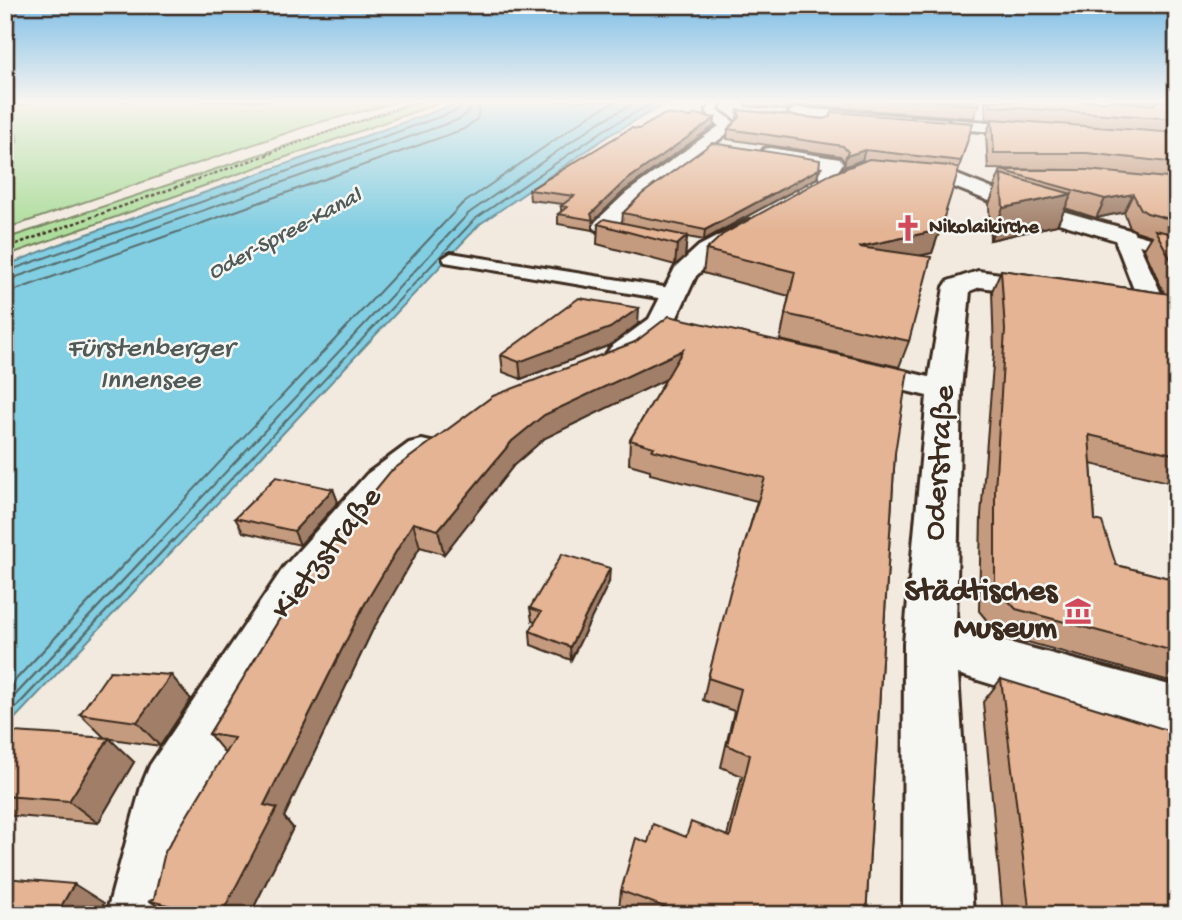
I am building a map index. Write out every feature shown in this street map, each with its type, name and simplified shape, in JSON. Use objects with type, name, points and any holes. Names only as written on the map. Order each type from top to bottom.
[{"type":"street","points":[[764,218],[686,247],[615,233],[604,226],[620,207],[668,170],[709,144],[834,163],[823,185],[852,173]]},
{"type":"street","points":[[886,172],[948,178],[1000,178]]},
{"type":"street","points":[[948,178],[1006,201],[1125,236],[1151,302]]},
{"type":"street","points":[[584,369],[622,354],[675,317],[686,247]]},
{"type":"street","name":"Oderstraße","points":[[938,915],[930,643],[944,390],[957,286],[978,279],[1071,291]]},
{"type":"street","points":[[823,362],[944,390]]},
{"type":"street","name":"Kietzstraße","points":[[141,915],[172,787],[301,580],[381,484],[451,430]]},
{"type":"street","points":[[930,643],[1177,714]]},
{"type":"lane","points":[[1125,236],[1177,251]]},
{"type":"lane","points":[[451,258],[675,317]]},
{"type":"path","points":[[5,248],[296,144]]},
{"type":"green space","points":[[16,144],[255,144],[5,229],[5,159]]},
{"type":"green space","points":[[292,144],[323,144],[5,256],[5,239]]},
{"type":"water","name":"Fürstenberger Innensee","points":[[343,144],[596,144],[480,224],[5,729],[5,266],[65,242]]},
{"type":"building","points":[[605,144],[678,144],[624,182],[591,214],[593,220],[558,214],[567,207],[561,206],[574,196],[529,190]]},
{"type":"building","points":[[711,144],[820,160],[819,169],[705,230],[623,213],[642,194]]},
{"type":"building","points":[[829,144],[966,144],[961,161],[865,150],[846,156],[848,152],[843,146]]},
{"type":"building","points":[[993,144],[1177,144],[1177,163],[1087,153],[994,153]]},
{"type":"building","points":[[869,159],[959,169],[940,230],[859,247],[931,257],[909,341],[785,314],[795,272],[706,250],[722,235],[829,175]]},
{"type":"building","points":[[1001,170],[1087,170],[1177,179],[1177,221],[1147,213],[1141,209],[1133,194],[1105,199]]},
{"type":"building","points":[[1001,174],[1072,194],[1003,208]]},
{"type":"building","points":[[604,219],[687,236],[677,245],[598,224]]},
{"type":"building","points":[[1155,230],[1177,235],[1177,271]]},
{"type":"building","points":[[1001,270],[1177,295],[1177,455],[1089,435],[1095,520],[1102,522],[1116,565],[1177,580],[1177,652],[1016,609],[995,586],[995,490],[1005,330]]},
{"type":"building","points":[[579,298],[639,308],[610,328],[519,362],[501,355]]},
{"type":"building","points":[[669,316],[908,370],[895,453],[866,915],[686,915],[621,891],[636,838],[648,843],[653,824],[686,837],[691,822],[730,837],[750,755],[727,745],[741,689],[708,678],[731,588],[765,478],[652,450],[654,447],[630,440],[683,350],[544,415],[512,441],[438,530],[413,523],[363,607],[264,805],[277,808],[221,915],[175,915],[180,908],[150,901],[154,899],[165,852],[234,738],[209,734],[309,571],[390,472],[493,396],[635,342]]},
{"type":"building","points":[[276,477],[333,489],[294,531],[235,518]]},
{"type":"building","points":[[562,554],[610,568],[570,647],[530,631],[541,612],[530,608]]},
{"type":"building","points":[[110,671],[171,675],[137,722],[80,714]]},
{"type":"building","points":[[1001,679],[1177,733],[1177,915],[1030,915]]},
{"type":"building","points":[[13,732],[109,738],[69,801],[5,796],[5,742]]},
{"type":"building","points":[[5,878],[74,884],[56,915],[5,915]]},
{"type":"place","name":"Nikolaikirche","points":[[908,228]]},
{"type":"place","name":"Städtisches Museum","points":[[1078,611]]},
{"type":"water label","name":"Oder-Spree-Kanal","points":[[285,235]]}]
